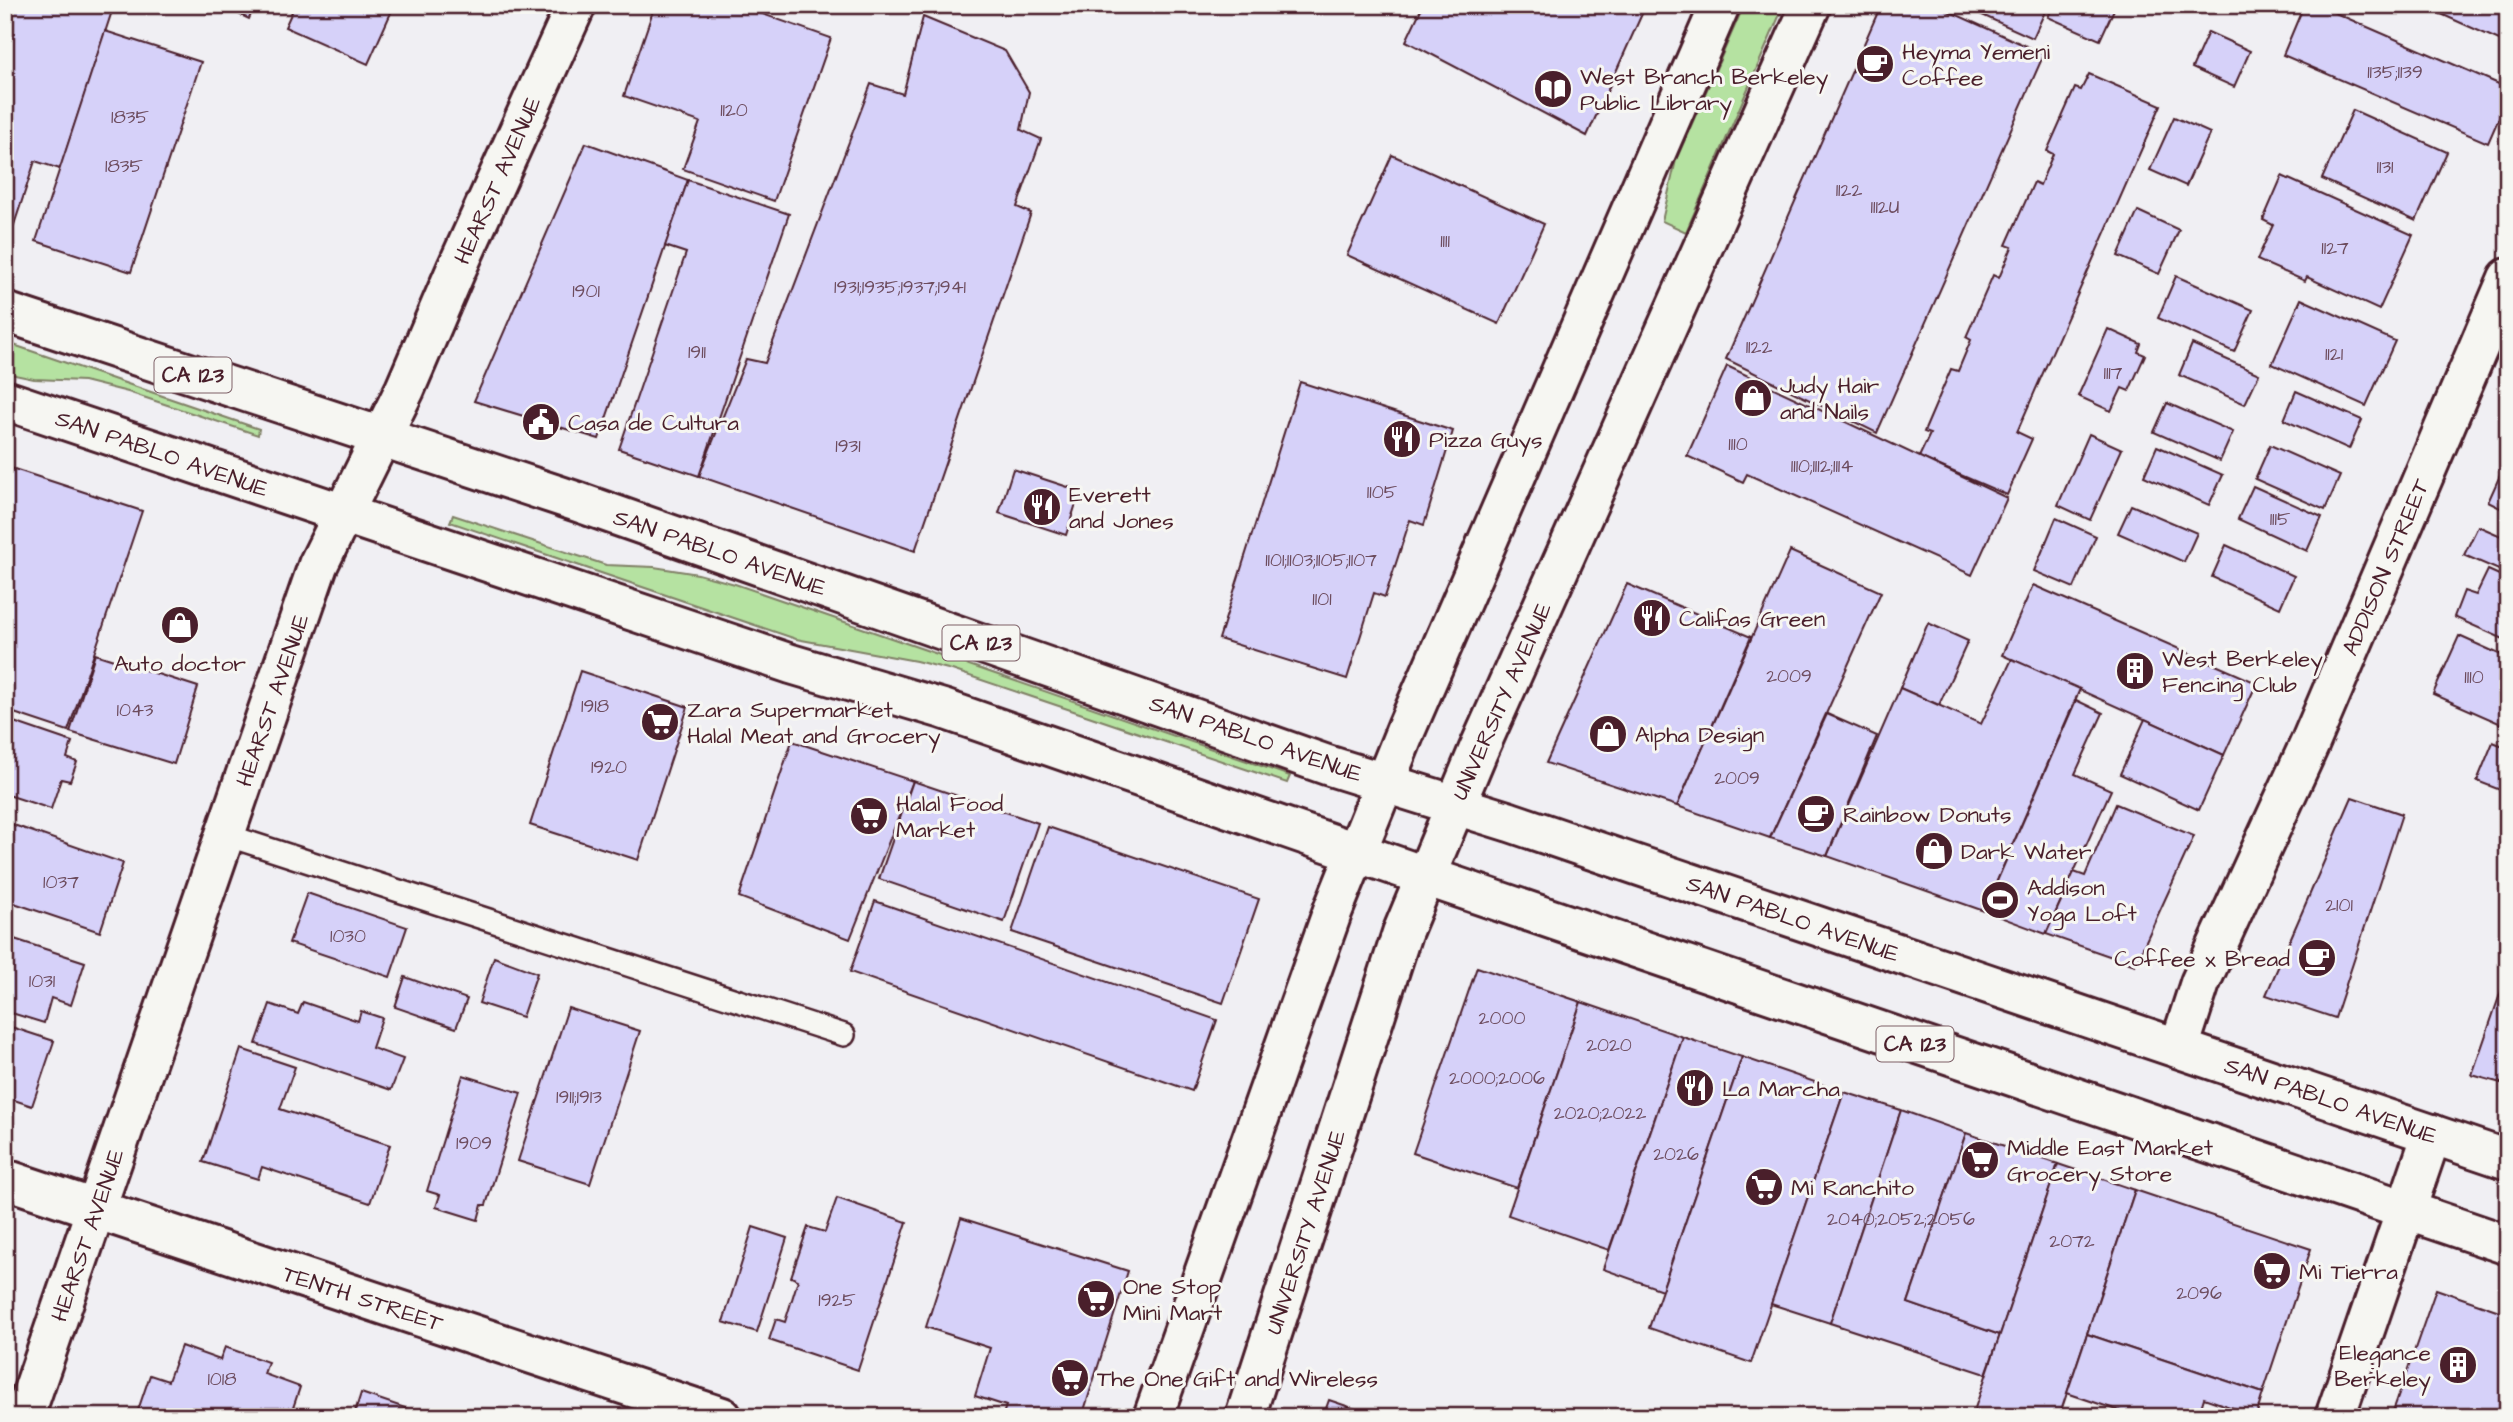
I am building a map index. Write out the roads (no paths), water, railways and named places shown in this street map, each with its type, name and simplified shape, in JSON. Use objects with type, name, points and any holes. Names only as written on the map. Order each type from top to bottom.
[{"type":"main road","name":"HEARST AVENUE","points":[[24,1417],[315,572],[405,389],[576,5]]},
{"type":"main road","points":[[1153,1417],[1333,910],[1385,782],[1720,5]]},
{"type":"main road","name":"UNIVERSITY AVENUE","points":[[1245,1417],[1402,933],[1455,805],[1811,5]]},
{"type":"main road","name":"ADDISON STREET","points":[[2179,1048],[2200,984],[2310,743],[2508,278]]},
{"type":"main road","name":"SAN PABLO AVENUE","points":[[5,312],[591,507],[1328,765],[1455,805],[2508,1160]]},
{"type":"main road","name":"SAN PABLO AVENUE","points":[[5,400],[790,664],[943,709],[2508,1245]]},
{"type":"main road","points":[[2335,1417],[2432,1134]]},
{"type":"main road","name":"TENTH STREET","points":[[5,1179],[722,1417]]},
{"type":"lane","points":[[226,835],[844,1035]]},
{"type":"place","name":"Heyma Yemeni Coffee","points":[[1875,64]]},
{"type":"place","name":"West Branch Berkeley Public Library","points":[[1553,89]]},
{"type":"place","name":"Judy Hair and Nails","points":[[1753,398]]},
{"type":"place","name":"Casa de Cultura","points":[[541,422]]},
{"type":"place","name":"Pizza Guys","points":[[1402,439]]},
{"type":"place","name":"Everett and Jones","points":[[1042,507]]},
{"type":"place","name":"Califas Green","points":[[1652,618]]},
{"type":"place","name":"Auto doctor","points":[[180,625]]},
{"type":"place","name":"West Berkeley Fencing Club","points":[[2135,671]]},
{"type":"place","name":"Zara Supermarket Halal Meat and Grocery","points":[[660,722]]},
{"type":"place","name":"Alpha Design","points":[[1608,734]]},
{"type":"place","name":"Rainbow Donuts","points":[[1816,814]]},
{"type":"place","name":"Halal Food Market","points":[[869,816]]},
{"type":"place","name":"Dark Water","points":[[1934,851]]},
{"type":"place","name":"Addison Yoga Loft","points":[[2000,900]]},
{"type":"place","name":"Coffee x Bread","points":[[2317,958]]},
{"type":"place","name":"La Marcha","points":[[1695,1088]]},
{"type":"place","name":"Middle East Market Grocery Store","points":[[1980,1160]]},
{"type":"place","name":"Mi Ranchito","points":[[1764,1187]]},
{"type":"place","name":"Mi Tierra","points":[[2272,1271]]},
{"type":"place","name":"One Stop Mini Mart","points":[[1096,1299]]},
{"type":"place","name":"Elegance Berkeley","points":[[2458,1365]]},
{"type":"place","name":"The One Gift and Wireless","points":[[1070,1378]]}]
